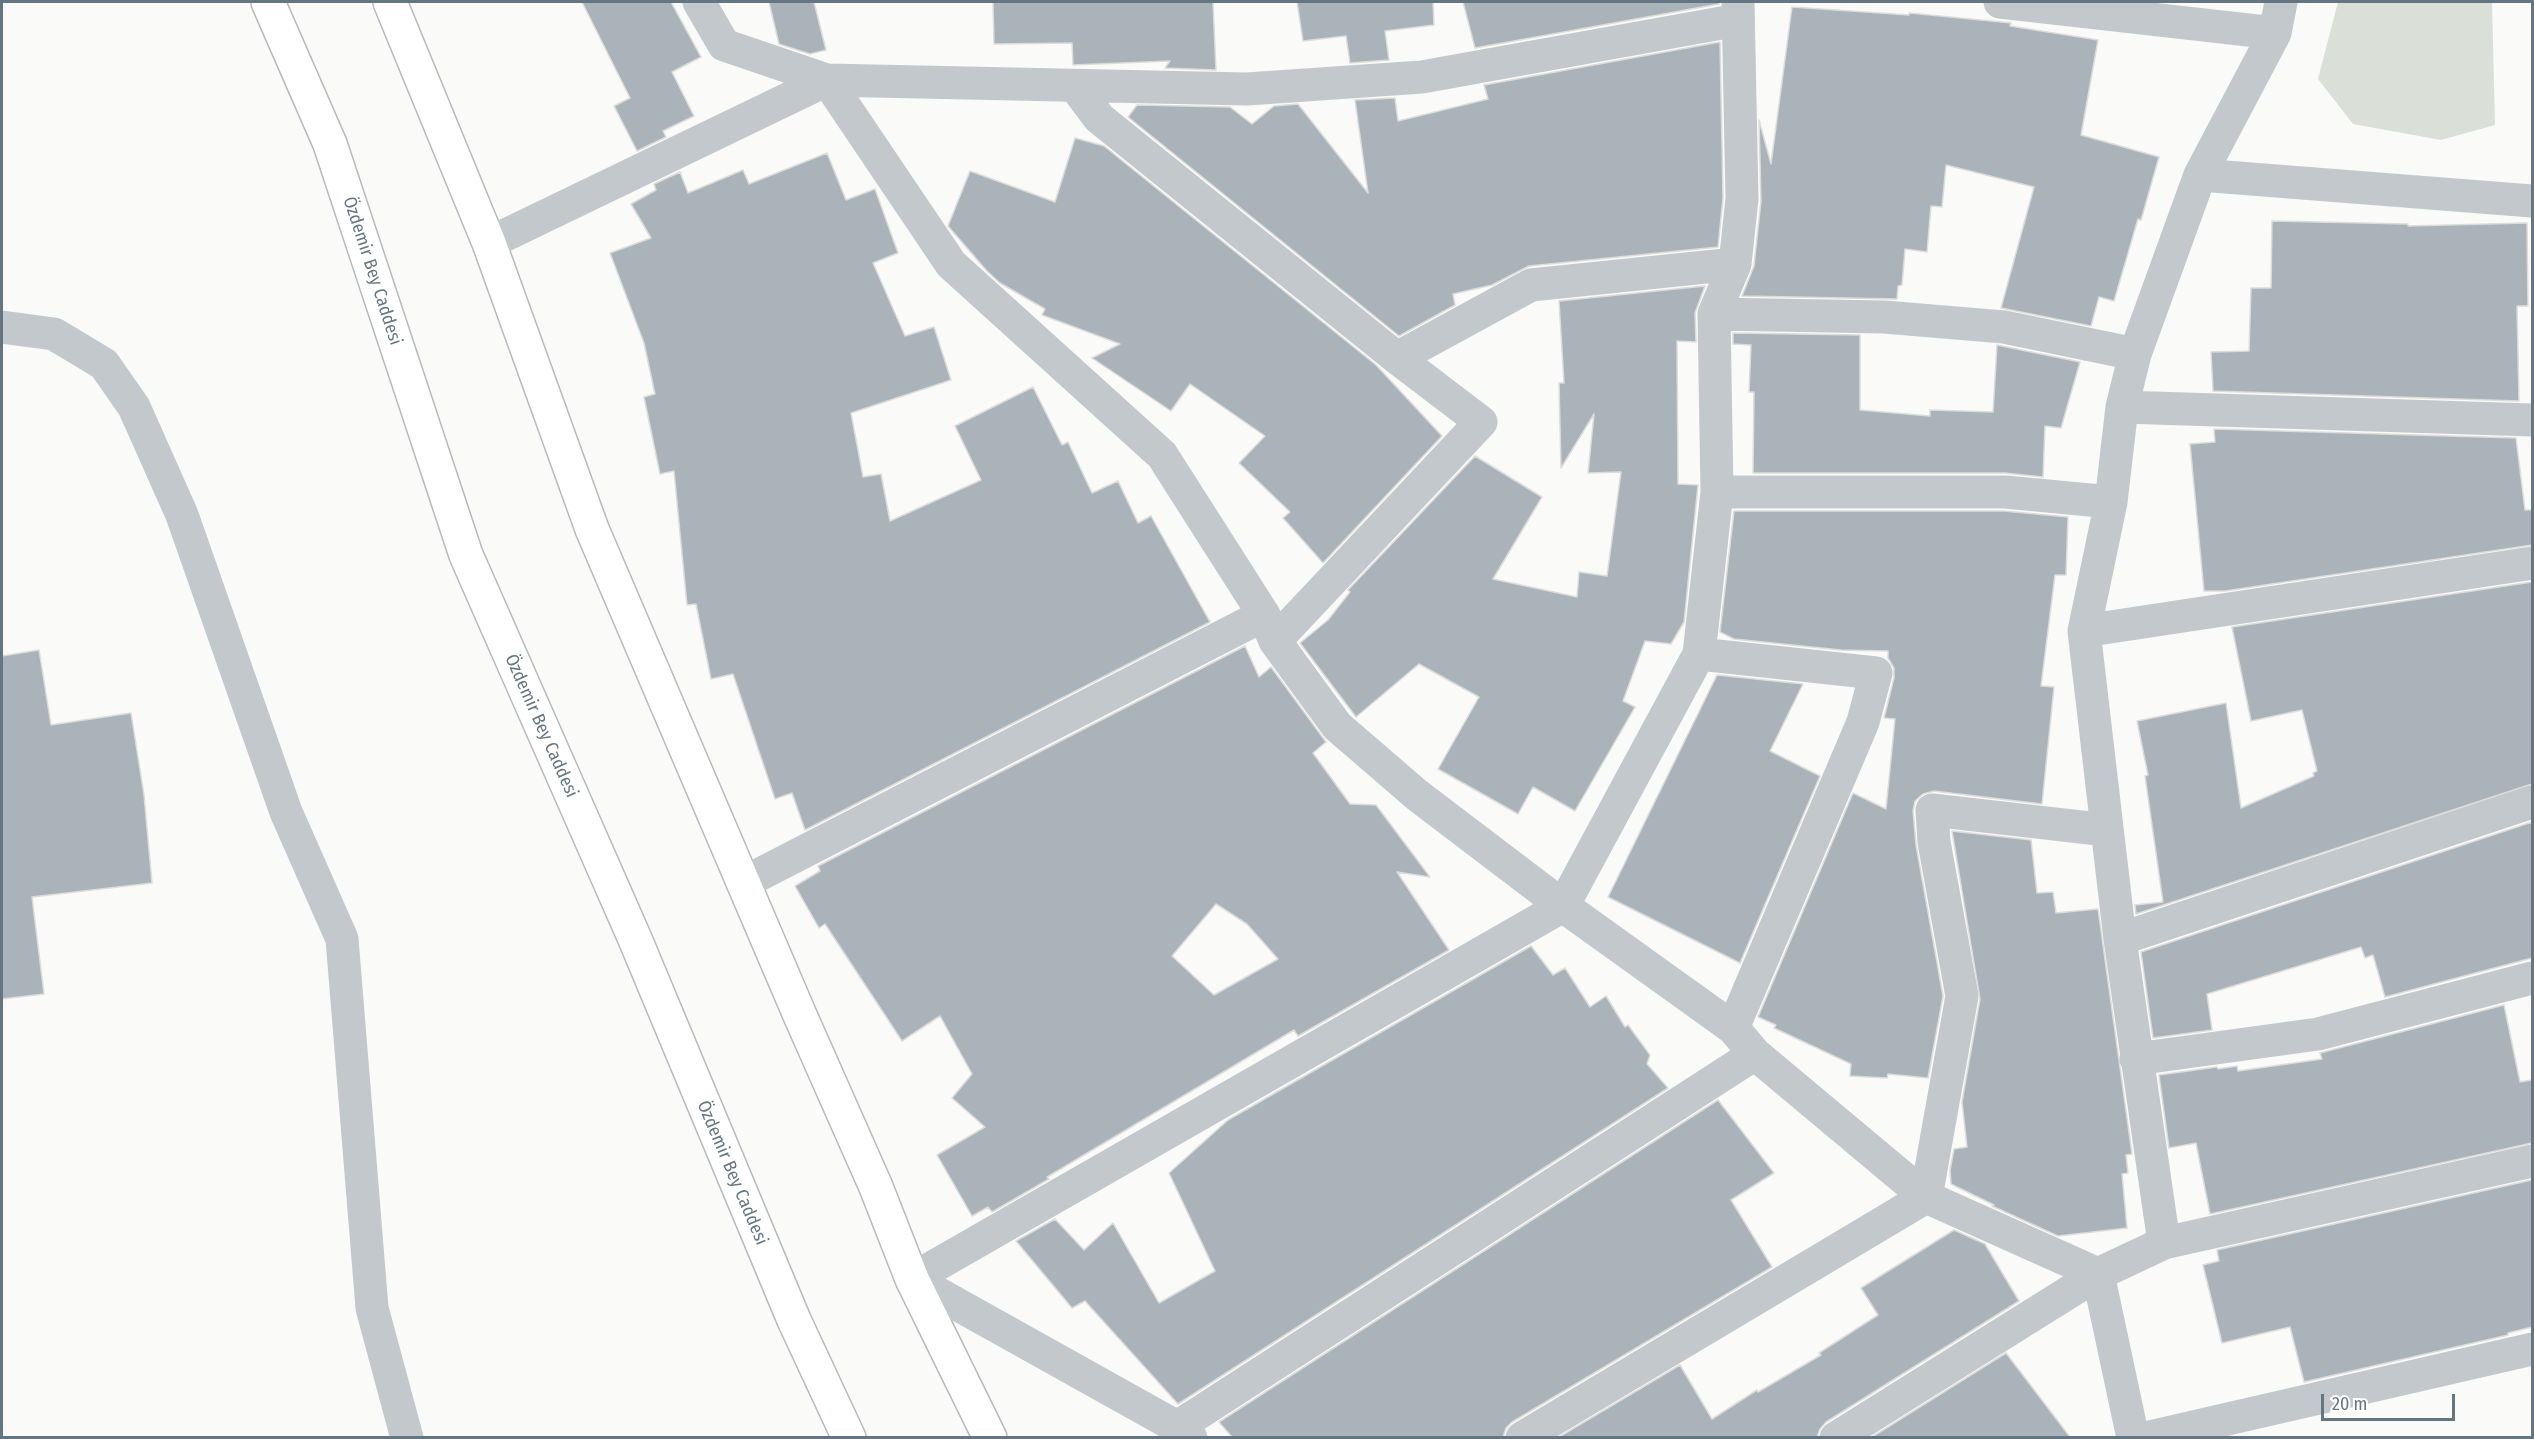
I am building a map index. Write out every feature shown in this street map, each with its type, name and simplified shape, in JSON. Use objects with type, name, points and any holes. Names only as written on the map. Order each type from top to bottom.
[{"type":"main road","name":"Özdemir Bey Caddesi","points":[[268,2],[330,144],[466,555],[635,939],[794,1320],[849,1437]]},
{"type":"main road","points":[[390,2],[489,243],[592,529],[876,1187],[912,1279],[990,1437]]},
{"type":"street","points":[[699,2],[724,45],[827,80],[1247,89],[1422,77],[1738,11],[1742,189],[1735,264],[1714,314],[1717,492],[1699,654],[1563,906],[912,1279]]},
{"type":"street","points":[[2000,2],[2275,33]]},
{"type":"street","points":[[2164,1243],[2120,939],[2084,631],[2110,502],[2122,407],[2135,354],[2200,175],[2275,33],[2281,2]]},
{"type":"street","points":[[489,243],[827,80]]},
{"type":"street","points":[[827,80],[951,264],[1162,455],[1270,628],[1337,726],[1417,795],[1563,906],[1733,1028],[1755,1054],[1926,1197],[2098,1274]]},
{"type":"street","points":[[743,883],[1270,628],[1480,422],[1099,118],[1076,86]]},
{"type":"street","points":[[2200,175],[2532,201]]},
{"type":"street","points":[[1397,358],[1531,285],[1735,264]]},
{"type":"street","points":[[1714,314],[1884,317],[2004,327],[2135,354]]},
{"type":"street","points":[[2,327],[54,334],[104,364],[134,407],[183,515],[286,813],[342,939],[372,1308],[407,1437]]},
{"type":"street","points":[[2122,407],[2532,420]]},
{"type":"street","points":[[1717,492],[2005,492],[2110,502]]},
{"type":"street","points":[[2084,631],[2532,563]]},
{"type":"street","points":[[1699,654],[1876,673],[1863,722],[1733,1028]]},
{"type":"street","points":[[2120,939],[2532,802]]},
{"type":"street","points":[[1522,1437],[1926,1197],[1962,996],[1934,842],[1932,810],[2107,830]]},
{"type":"street","points":[[2136,1059],[2318,1034],[2532,978]]},
{"type":"street","points":[[912,1279],[1184,1432],[1755,1054]]},
{"type":"street","points":[[1836,1437],[2098,1274],[2164,1243],[2532,1161]]},
{"type":"street","points":[[2098,1274],[2133,1437]]},
{"type":"street","points":[[2145,1437],[2532,1349]]},
{"type":"shaded area","points":[[2338,2],[2492,2],[2495,125],[2441,140],[2353,124],[2318,79]]},
{"type":"building","points":[[582,2],[671,2],[701,57],[672,72],[694,116],[663,131],[666,137],[637,151],[614,106],[630,98]]},
{"type":"building","points":[[769,2],[814,2],[826,50],[810,54],[779,44]]},
{"type":"building","points":[[993,2],[1213,2],[1216,70],[1165,68],[1170,61],[1073,65],[1072,43],[994,44]]},
{"type":"building","points":[[1297,2],[1433,2],[1434,25],[1385,31],[1389,60],[1350,63],[1346,36],[1303,41]]},
{"type":"building","points":[[1463,2],[1719,2],[1719,4],[1475,48]]},
{"type":"building","points":[[1792,7],[1909,15],[1909,13],[2011,23],[2010,26],[2098,40],[2081,135],[2159,157],[2114,301],[2099,297],[2091,326],[2001,308],[2034,187],[1946,165],[1942,207],[1931,206],[1927,252],[1905,249],[1902,285],[1898,286],[1897,299],[1742,296],[1754,266],[1761,201],[1759,120],[1771,164]]},
{"type":"building","points":[[1720,42],[1723,198],[1718,247],[1529,266],[1492,285],[1453,294],[1455,305],[1399,336],[1128,117],[1137,105],[1230,107],[1252,124],[1274,106],[1298,104],[1368,193],[1355,100],[1395,98],[1398,121],[1488,99],[1484,85]]},
{"type":"building","points":[[1075,138],[1104,146],[1376,365],[1442,436],[1323,563],[1283,518],[1290,512],[1239,463],[1265,436],[1190,384],[1171,411],[1092,358],[1120,344],[1042,315],[1045,309],[1000,283],[948,226],[970,171],[1055,202]]},
{"type":"building","points":[[827,153],[846,200],[875,189],[898,253],[873,263],[905,336],[934,327],[951,380],[851,413],[863,477],[881,474],[890,521],[981,480],[955,426],[1033,387],[1062,445],[1068,442],[1092,493],[1118,481],[1138,523],[1151,516],[1210,622],[805,830],[792,793],[775,799],[733,674],[711,679],[696,604],[687,605],[674,471],[660,474],[644,397],[655,394],[644,343],[610,253],[651,238],[631,204],[656,190],[654,184],[680,172],[688,193],[743,170],[749,184]]},
{"type":"building","points":[[2272,221],[2408,224],[2408,226],[2527,223],[2528,306],[2517,306],[2519,401],[2213,391],[2211,352],[2249,351],[2251,288],[2271,288]]},
{"type":"building","points":[[1705,286],[1695,313],[1696,342],[1677,341],[1678,484],[1698,485],[1684,622],[1671,644],[1645,641],[1623,701],[1635,707],[1575,811],[1533,787],[1518,814],[1438,769],[1479,697],[1419,664],[1356,717],[1300,643],[1328,620],[1350,592],[1348,590],[1475,456],[1542,497],[1493,579],[1577,597],[1579,572],[1607,576],[1621,472],[1588,473],[1594,414],[1561,468],[1559,383],[1564,383],[1559,301]]},
{"type":"building","points":[[1733,333],[1860,335],[1860,410],[1930,416],[1930,410],[1993,412],[1997,345],[2080,362],[2061,428],[2045,426],[2043,477],[2005,473],[1753,473],[1754,392],[1749,392],[1751,345],[1733,344]]},
{"type":"building","points":[[2214,429],[2516,438],[2525,510],[2532,510],[2532,545],[2225,591],[2204,591],[2190,444],[2215,442]]},
{"type":"building","points":[[1734,511],[2004,511],[2068,517],[2066,575],[2055,575],[2041,686],[2054,687],[2042,804],[1934,791],[1923,794],[1915,801],[1913,811],[1916,845],[1943,996],[1928,1078],[1888,1074],[1887,1078],[1850,1076],[1851,1064],[1774,1028],[1776,1025],[1758,1017],[1853,793],[1886,809],[1895,719],[1884,718],[1894,678],[1894,668],[1888,658],[1888,651],[1841,650],[1734,639],[1720,632]]},
{"type":"building","points":[[2532,582],[2532,784],[2136,914],[2135,905],[2163,902],[2145,776],[2148,775],[2137,721],[2226,703],[2241,808],[2314,776],[2313,773],[2317,771],[2302,710],[2251,721],[2232,627]]},
{"type":"building","points":[[1245,646],[1259,677],[1271,667],[1326,742],[1313,753],[1350,804],[1376,805],[1430,877],[1397,872],[1449,950],[1298,1036],[1294,1030],[992,1212],[988,1207],[972,1216],[937,1155],[985,1127],[952,1098],[972,1074],[940,1016],[902,1041],[825,924],[819,928],[795,886],[820,871],[818,866]],"holes":[[[1216,904],[1247,924],[1278,959],[1214,995],[1172,956]]]},
{"type":"building","points":[[39,650],[51,725],[131,713],[144,795],[152,883],[32,897],[44,994],[2,999],[2,656]]},
{"type":"building","points":[[1717,675],[1803,684],[1770,751],[1820,776],[1740,963],[1608,897]]},
{"type":"building","points":[[2532,822],[2532,958],[2385,997],[2373,955],[2365,958],[2361,947],[2207,994],[2212,1030],[2153,1038],[2141,952]]},
{"type":"building","points":[[1952,831],[2031,840],[2037,893],[2053,892],[2056,913],[2098,909],[2132,1154],[2126,1155],[2128,1173],[2122,1174],[2127,1228],[2058,1236],[1992,1206],[1994,1205],[1951,1184],[1950,1170],[1954,1149],[1967,1147],[1962,1102],[1980,999]]},
{"type":"building","points":[[1531,946],[1553,975],[1565,968],[1590,1007],[1606,996],[1625,1027],[1628,1025],[1650,1055],[1647,1064],[1668,1088],[1178,1404],[1085,1301],[1072,1308],[1016,1241],[1055,1219],[1084,1250],[1113,1223],[1159,1303],[1215,1271],[1169,1173],[1228,1120]]},
{"type":"building","points":[[2504,1005],[2520,1082],[2532,1080],[2532,1143],[2210,1214],[2196,1143],[2169,1148],[2159,1075],[2217,1067],[2218,1069],[2237,1066],[2238,1071],[2322,1059],[2320,1053]]},
{"type":"building","points":[[1718,1100],[1774,1173],[1731,1200],[1772,1267],[1512,1422],[1506,1428],[1503,1437],[1232,1437],[1219,1422]]},
{"type":"building","points":[[2532,1180],[2532,1327],[2508,1333],[2508,1335],[2304,1382],[2290,1327],[2222,1343],[2203,1265],[2219,1261],[2217,1250]]},
{"type":"building","points":[[1954,1230],[1985,1244],[2019,1301],[1826,1422],[1817,1437],[1559,1437],[1680,1365],[1712,1419],[1757,1390],[1758,1392],[1821,1355],[1819,1353],[1878,1315],[1861,1288]]},
{"type":"building","points":[[2006,1353],[2070,1437],[1872,1437]]}]
